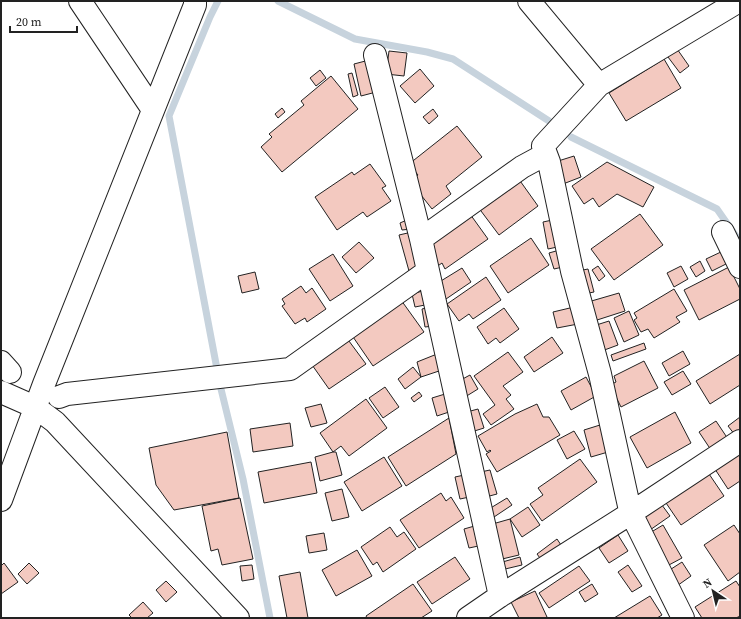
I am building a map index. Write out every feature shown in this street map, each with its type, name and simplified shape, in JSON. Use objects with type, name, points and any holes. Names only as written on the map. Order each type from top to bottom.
[{"type":"street","points":[[80,1],[153,110]]},
{"type":"street","points":[[1,500],[35,407],[195,5],[195,1]]},
{"type":"street","points":[[529,1],[599,85]]},
{"type":"street","points":[[684,618],[631,513],[600,374],[572,271],[548,162],[543,146],[599,85],[739,1]]},
{"type":"street","points":[[375,55],[421,239],[500,596]]},
{"type":"street","points":[[421,239],[522,167],[546,154]]},
{"type":"street","points":[[723,232],[740,267]]},
{"type":"street","points":[[59,397],[67,394],[290,369],[428,271]]},
{"type":"street","points":[[1,392],[35,407],[55,422],[238,618]]},
{"type":"street","points":[[468,618],[740,441]]},
{"type":"building","points":[[675,46],[689,66],[680,73],[665,53]]},
{"type":"building","points":[[389,51],[407,53],[404,76],[386,74]]},
{"type":"building","points":[[373,59],[380,91],[361,96],[354,64]]},
{"type":"building","points":[[664,59],[681,88],[626,121],[609,93]]},
{"type":"building","points":[[420,69],[434,86],[415,103],[400,86]]},
{"type":"building","points":[[320,70],[326,78],[316,86],[310,78]]},
{"type":"building","points":[[352,73],[358,95],[353,97],[348,74]]},
{"type":"building","points":[[331,76],[358,109],[282,172],[261,147],[272,137],[269,134],[304,105],[301,101]]},
{"type":"building","points":[[282,108],[285,112],[278,118],[275,114]]},
{"type":"building","points":[[433,109],[438,116],[429,124],[423,117]]},
{"type":"building","points":[[457,126],[482,157],[446,186],[451,194],[432,209],[410,181],[418,175],[409,164]]},
{"type":"building","points":[[574,156],[581,177],[563,184],[555,162]]},
{"type":"building","points":[[607,162],[654,187],[643,207],[617,194],[599,207],[593,198],[584,204],[572,186]]},
{"type":"building","points":[[370,164],[386,186],[382,188],[391,201],[367,217],[363,212],[337,230],[315,197],[352,172],[354,175]]},
{"type":"building","points":[[518,178],[538,206],[499,235],[478,207]]},
{"type":"building","points":[[470,214],[488,239],[445,269],[442,263],[432,270],[425,245]]},
{"type":"building","points":[[640,214],[663,245],[614,280],[591,249]]},
{"type":"building","points":[[409,219],[411,229],[402,230],[400,223]]},
{"type":"building","points":[[557,219],[562,246],[548,249],[543,222]]},
{"type":"building","points":[[412,232],[422,268],[409,271],[399,235]]},
{"type":"building","points":[[531,238],[549,265],[508,293],[490,266]]},
{"type":"building","points":[[359,242],[374,258],[356,273],[342,257]]},
{"type":"building","points":[[563,249],[567,266],[554,269],[549,253]]},
{"type":"building","points":[[723,251],[728,263],[712,271],[706,259]]},
{"type":"building","points":[[333,254],[353,286],[330,301],[309,269]]},
{"type":"building","points":[[700,261],[705,271],[696,277],[690,267]]},
{"type":"building","points":[[598,266],[605,276],[599,281],[592,270]]},
{"type":"building","points":[[681,266],[688,279],[674,287],[667,273]]},
{"type":"building","points":[[729,267],[740,289],[740,299],[699,320],[684,290]]},
{"type":"building","points":[[462,268],[471,282],[446,299],[436,284]]},
{"type":"building","points":[[588,269],[594,292],[584,294],[578,271]]},
{"type":"building","points":[[255,272],[259,289],[242,293],[238,276]]},
{"type":"building","points":[[486,277],[501,300],[473,319],[469,314],[459,321],[447,304]]},
{"type":"building","points":[[301,286],[306,293],[312,288],[326,309],[307,322],[305,318],[295,324],[282,306],[285,304],[282,299]]},
{"type":"building","points":[[674,289],[687,311],[676,317],[680,322],[654,338],[648,329],[641,332],[634,320],[637,318],[634,313]]},
{"type":"building","points":[[426,290],[430,304],[415,307],[412,294]]},
{"type":"building","points":[[619,293],[625,311],[594,321],[588,302]]},
{"type":"building","points":[[401,300],[424,332],[373,366],[351,334]]},
{"type":"building","points":[[430,307],[433,326],[425,327],[422,309]]},
{"type":"building","points":[[574,307],[578,324],[557,328],[553,312]]},
{"type":"building","points":[[504,308],[519,329],[500,343],[496,338],[488,344],[477,327]]},
{"type":"building","points":[[629,311],[639,335],[624,342],[614,318]]},
{"type":"building","points":[[609,321],[618,345],[599,352],[590,327]]},
{"type":"building","points":[[346,337],[366,364],[329,389],[310,362]]},
{"type":"building","points":[[552,337],[563,353],[534,372],[524,357]]},
{"type":"building","points":[[644,343],[646,349],[613,361],[611,355]]},
{"type":"building","points":[[683,351],[690,364],[669,376],[662,363]]},
{"type":"building","points":[[508,352],[523,372],[503,386],[511,395],[506,399],[514,409],[491,425],[483,414],[495,405],[474,376]]},
{"type":"building","points":[[437,354],[442,370],[421,377],[417,362]]},
{"type":"building","points":[[740,354],[740,385],[710,404],[696,381]]},
{"type":"building","points":[[644,361],[658,388],[621,407],[610,385],[616,382],[614,376]]},
{"type":"building","points":[[413,367],[421,377],[405,389],[398,379]]},
{"type":"building","points":[[683,371],[691,384],[672,395],[664,382]]},
{"type":"building","points":[[470,375],[478,389],[465,397],[457,382]]},
{"type":"building","points":[[586,377],[596,396],[571,410],[561,391]]},
{"type":"building","points":[[385,387],[399,407],[383,418],[369,398]]},
{"type":"building","points":[[419,392],[422,396],[414,402],[411,398]]},
{"type":"building","points":[[445,394],[449,412],[437,416],[432,398]]},
{"type":"building","points":[[366,399],[387,428],[349,456],[341,446],[333,452],[320,433]]},
{"type":"building","points":[[321,404],[327,423],[311,427],[305,408]]},
{"type":"building","points":[[537,404],[543,417],[549,417],[560,435],[497,472],[486,454],[491,451],[490,450],[487,452],[478,436],[515,414]]},
{"type":"building","points":[[478,409],[484,428],[468,433],[463,413]]},
{"type":"building","points":[[675,412],[691,443],[647,468],[630,437]]},
{"type":"building","points":[[740,417],[740,431],[735,435],[728,426]]},
{"type":"building","points":[[449,418],[456,454],[406,486],[388,457]]},
{"type":"building","points":[[716,421],[728,439],[711,450],[699,432]]},
{"type":"building","points":[[290,423],[293,446],[253,452],[250,429]]},
{"type":"building","points":[[600,425],[608,452],[591,457],[584,430]]},
{"type":"building","points":[[574,431],[585,449],[567,459],[557,440]]},
{"type":"building","points":[[227,432],[239,498],[174,510],[156,485],[149,448]]},
{"type":"building","points":[[740,444],[740,481],[728,489],[711,463]]},
{"type":"building","points":[[336,452],[342,475],[320,481],[315,457]]},
{"type":"building","points":[[384,457],[402,486],[362,511],[344,482]]},
{"type":"building","points":[[580,459],[597,482],[542,521],[530,504],[543,495],[538,488]]},
{"type":"building","points":[[311,462],[317,493],[264,503],[258,472]]},
{"type":"building","points":[[490,470],[497,494],[482,498],[476,473]]},
{"type":"building","points":[[707,471],[724,496],[681,525],[664,500]]},
{"type":"building","points":[[469,474],[474,496],[460,499],[455,477]]},
{"type":"building","points":[[342,489],[349,517],[332,521],[325,493]]},
{"type":"building","points":[[441,493],[446,501],[451,497],[464,518],[419,548],[400,520]]},
{"type":"building","points":[[240,498],[253,559],[222,565],[218,549],[211,551],[202,506]]},
{"type":"building","points":[[507,498],[512,505],[494,517],[489,509]]},
{"type":"building","points":[[659,501],[670,516],[650,530],[640,514]]},
{"type":"building","points":[[528,507],[540,525],[522,537],[510,519]]},
{"type":"building","points":[[510,519],[519,555],[498,560],[489,525]]},
{"type":"building","points":[[478,525],[483,545],[469,548],[464,529]]},
{"type":"building","points":[[663,525],[682,558],[667,566],[648,534]]},
{"type":"building","points":[[734,525],[740,534],[740,572],[728,581],[704,545]]},
{"type":"building","points":[[390,527],[397,537],[404,532],[416,549],[383,572],[377,562],[373,565],[361,547]]},
{"type":"building","points":[[324,533],[327,550],[309,553],[306,536]]},
{"type":"building","points":[[618,535],[628,551],[609,563],[599,548]]},
{"type":"building","points":[[557,539],[565,551],[545,565],[537,554]]},
{"type":"building","points":[[357,550],[372,576],[336,596],[322,570]]},
{"type":"building","points":[[455,557],[470,579],[432,604],[417,582]]},
{"type":"building","points":[[520,557],[522,565],[501,570],[499,563]]},
{"type":"building","points":[[682,562],[691,576],[674,588],[665,573]]},
{"type":"building","points":[[4,563],[18,582],[1,594],[1,566]]},
{"type":"building","points":[[29,563],[39,573],[27,584],[18,574]]},
{"type":"building","points":[[252,565],[254,579],[242,581],[240,566]]},
{"type":"building","points":[[628,565],[642,586],[632,592],[618,572]]},
{"type":"building","points":[[579,566],[590,581],[549,608],[539,593]]},
{"type":"building","points":[[300,572],[308,618],[287,618],[279,576]]},
{"type":"building","points":[[166,581],[177,592],[166,602],[156,590]]},
{"type":"building","points":[[736,581],[740,587],[740,616],[736,618],[702,618],[695,607]]},
{"type":"building","points":[[413,584],[432,611],[421,618],[367,618],[366,616]]},
{"type":"building","points":[[592,584],[598,594],[585,602],[579,592]]},
{"type":"building","points":[[535,591],[547,617],[519,618],[511,602]]},
{"type":"building","points":[[650,596],[662,615],[657,618],[614,618]]},
{"type":"building","points":[[143,602],[153,613],[147,618],[132,618],[129,615]]},
{"type":"waterway","points":[[217,369],[169,116],[218,1]]},
{"type":"waterway","points":[[278,1],[355,39],[427,52],[453,59],[549,121]]},
{"type":"waterway","points":[[571,137],[717,209],[740,242]]},
{"type":"waterway","points":[[221,389],[243,479],[270,618]]}]
